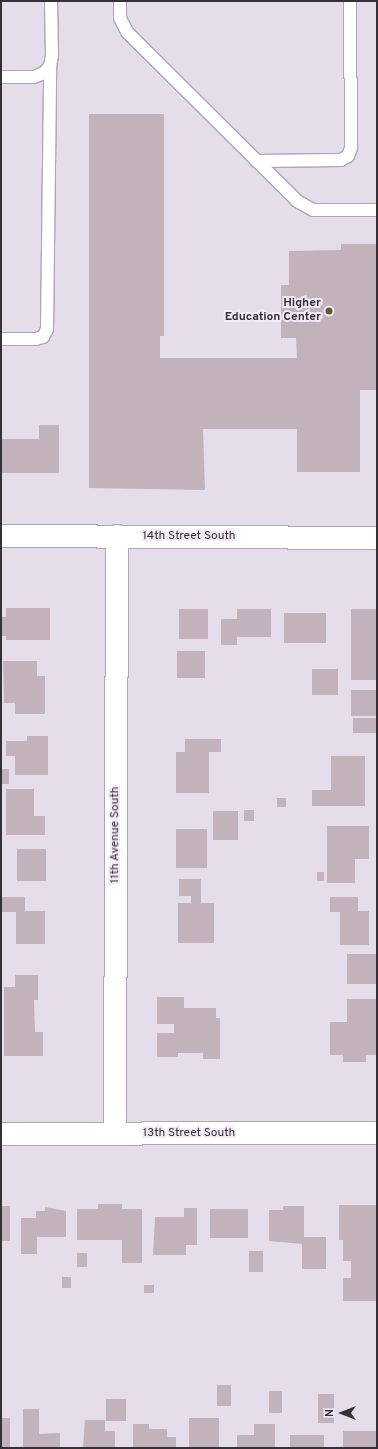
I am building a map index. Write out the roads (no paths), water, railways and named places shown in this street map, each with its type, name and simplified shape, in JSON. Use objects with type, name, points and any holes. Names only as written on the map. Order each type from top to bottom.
[{"type":"street","name":"14th Street South","points":[[1,536],[377,538]]},
{"type":"street","name":"11th Avenue South","points":[[115,1134],[117,536]]},
{"type":"street","name":"13th Street South","points":[[1,1134],[377,1133]]},
{"type":"lane","points":[[1,339],[36,339],[43,337],[47,329],[50,66],[52,56],[51,1]]},
{"type":"lane","points":[[120,1],[120,18],[127,32],[256,161],[306,207],[313,210],[377,210]]},
{"type":"lane","points":[[256,161],[341,160],[348,156],[351,148],[350,1]]},
{"type":"lane","points":[[1,77],[34,77],[44,74],[50,66]]},
{"type":"place","name":"Higher Education Center","points":[[329,311]]}]
